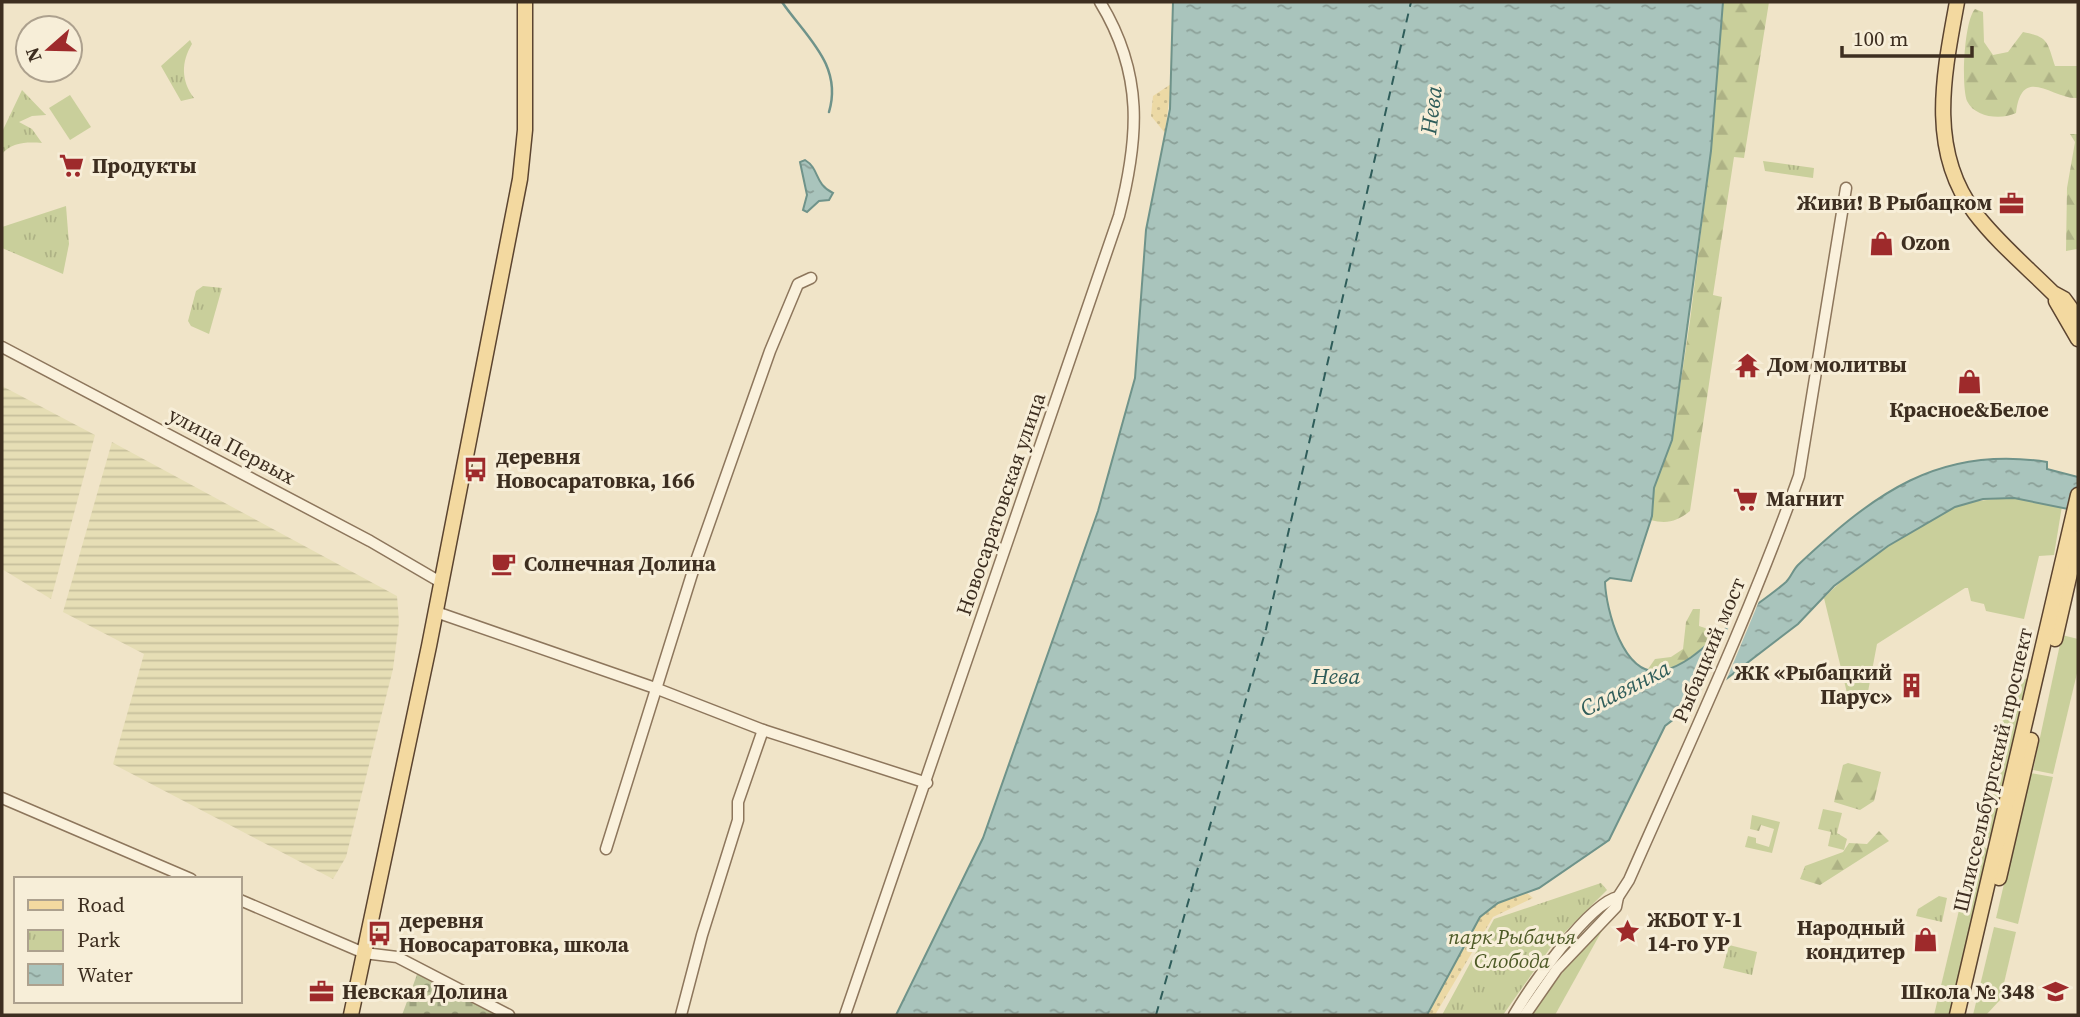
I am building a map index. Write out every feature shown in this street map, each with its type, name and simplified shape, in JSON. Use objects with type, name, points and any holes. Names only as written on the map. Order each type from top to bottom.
[{"type":"main road","points":[[351,1015],[442,583],[520,178],[525,130],[525,2]]},
{"type":"main road","points":[[1957,2],[1943,92],[1942,124],[1950,165],[1973,211],[2053,293],[2078,339]]},
{"type":"main road","points":[[2053,293],[2064,299],[2078,318]]},
{"type":"main road","name":"Шлиссельбургский проспект","points":[[1967,1015],[2066,596],[2078,495]]},
{"type":"main road","name":"Шлиссельбургский проспект","points":[[1958,1015],[2066,596]]},
{"type":"street","name":"Новосаратовская улица","points":[[845,1015],[927,783],[996,574],[1073,359],[1119,216],[1132,166],[1135,101],[1121,44],[1100,2]]},
{"type":"street","name":"Рыбацкий мост","points":[[1525,1015],[1557,969],[1616,907],[1618,897],[1629,880],[1691,744],[1763,571],[1799,476],[1846,188]]},
{"type":"street","points":[[606,849],[655,688],[769,351],[798,284],[811,278]]},
{"type":"street","name":"улица Первых","points":[[2,348],[358,535],[442,583]]},
{"type":"street","points":[[436,612],[655,688],[763,730],[927,783]]},
{"type":"street","points":[[681,1015],[702,934],[738,821],[738,802],[763,730]]},
{"type":"street","points":[[2,798],[186,877]]},
{"type":"street","points":[[1514,1015],[1540,975],[1576,931],[1609,898],[1618,897]]},
{"type":"street","points":[[242,901],[365,953],[397,957],[509,1015]]},
{"type":"shaded area","points":[[2,386],[95,435],[51,599],[2,569]]},
{"type":"shaded area","points":[[112,442],[397,596],[399,622],[393,669],[346,857],[333,879],[113,764],[144,654],[63,612]]},
{"type":"green space","points":[[1723,2],[1769,2],[1744,158],[1734,157],[1713,295],[1722,297],[1690,511],[1671,521],[1656,521],[1650,520],[1654,488],[1672,440],[1690,321],[1711,151]]},
{"type":"green space","points":[[1975,9],[1983,12],[1984,42],[1993,55],[2008,52],[2023,32],[2038,36],[2046,42],[2055,66],[2078,66],[2078,98],[2032,87],[2025,90],[2019,98],[2016,113],[2010,115],[1989,116],[1971,107],[1965,93],[1964,68],[1968,26]]},
{"type":"green space","points":[[190,40],[192,44],[184,71],[194,98],[181,101],[161,66]]},
{"type":"green space","points":[[22,90],[46,115],[32,116],[19,122],[32,129],[42,143],[15,145],[2,154],[2,132]]},
{"type":"green space","points":[[70,95],[91,127],[70,140],[49,108]]},
{"type":"green space","points":[[2070,134],[2078,134],[2078,238],[2077,249],[2066,251],[2067,188],[2075,142]]},
{"type":"green space","points":[[1763,161],[1814,168],[1813,178],[1765,171]]},
{"type":"green space","points":[[66,206],[69,244],[63,274],[2,248],[2,227]]},
{"type":"green space","points":[[203,286],[222,288],[209,334],[191,326],[188,321],[196,291]]},
{"type":"green space","points":[[2014,498],[2062,506],[2054,555],[2039,556],[2024,619],[1986,611],[1984,604],[1971,601],[1968,588],[1965,588],[1877,644],[1867,697],[1847,693],[1824,598],[1886,546],[1941,513],[1970,502]]},
{"type":"green space","points":[[1693,609],[1700,609],[1699,626],[1711,630],[1717,626],[1716,636],[1677,665],[1668,669],[1648,669],[1655,659],[1671,657],[1683,649],[1686,622]]},
{"type":"green space","points":[[2062,635],[2078,639],[2078,669],[2053,774],[2033,770]]},
{"type":"green space","points":[[2030,677],[1992,839],[1976,835],[2011,685]]},
{"type":"green space","points":[[1848,763],[1881,772],[1874,801],[1860,810],[1834,802],[1843,765]]},
{"type":"green space","points":[[2030,773],[2053,777],[2018,924],[1996,918]]},
{"type":"green space","points":[[1823,809],[1842,813],[1837,833],[1847,839],[1844,850],[1828,846],[1831,832],[1818,829]]},
{"type":"green space","points":[[1752,815],[1780,822],[1772,853],[1745,847],[1748,836],[1756,838],[1756,843],[1769,847],[1774,829],[1761,825],[1759,831],[1750,829]]},
{"type":"green space","points":[[1879,831],[1889,841],[1820,885],[1800,879],[1805,866],[1843,852],[1849,843],[1867,844]]},
{"type":"green space","points":[[1975,843],[1990,850],[1952,1015],[1934,1015]]},
{"type":"green space","name":"парк Рыбачья Слобода","points":[[1601,883],[1607,890],[1553,944],[1503,1015],[1442,1015],[1494,919]]},
{"type":"green space","points":[[1939,896],[1947,898],[1942,922],[1916,916],[1918,909]]},
{"type":"green space","points":[[1604,927],[1555,1015],[1531,1015],[1571,961]]},
{"type":"green space","points":[[1994,927],[2016,932],[2000,1000],[1986,1015],[1973,1015]]},
{"type":"green space","points":[[1729,945],[1757,952],[1752,975],[1723,968]]},
{"type":"green space","points":[[418,972],[499,1015],[402,1015]]},
{"type":"sand","points":[[1171,84],[1165,133],[1151,116],[1153,96]]},
{"type":"sand","points":[[1527,893],[1533,898],[1493,917],[1435,1015],[1428,1015],[1480,917],[1498,903]]},
{"type":"water","name":"Нева","points":[[1173,2],[1723,2],[1711,151],[1672,440],[1654,488],[1652,516],[1631,581],[1610,578],[1605,582],[1613,624],[1627,653],[1637,664],[1648,670],[1662,671],[1681,664],[1786,582],[1798,565],[1854,517],[1910,480],[1940,468],[1973,461],[2008,459],[2047,462],[2047,469],[2078,477],[2078,511],[2014,498],[1983,499],[1955,507],[1888,546],[1834,586],[1798,624],[1665,726],[1609,840],[1539,888],[1498,903],[1480,917],[1427,1015],[896,1015],[983,838],[1098,511],[1135,378],[1146,230],[1170,109]]},
{"type":"water","points":[[805,160],[823,185],[833,193],[829,200],[819,201],[807,212],[803,210],[807,195],[800,162]]},
{"type":"pier","points":[[1762,594],[1723,688],[1694,708],[1732,619]]},
{"type":"waterway","points":[[782,2],[820,52],[827,66],[832,95],[829,112]]},
{"type":"ferry route","points":[[1156,1015],[1266,629],[1411,2]]},
{"type":"place","name":"Продукты","points":[[72,166]]},
{"type":"place","name":"Живи! В Рыбацком","points":[[2012,203]]},
{"type":"place","name":"Ozon","points":[[1881,243]]},
{"type":"place","name":"Дом молитвы","points":[[1747,365]]},
{"type":"place","name":"Красное&Белое","points":[[1969,381]]},
{"type":"place","name":"деревня Новосаратовка, 166","points":[[476,469]]},
{"type":"place","name":"Магнит","points":[[1746,499]]},
{"type":"place","name":"Солнечная Долина","points":[[504,564]]},
{"type":"place","name":"ЖК «Рыбацкий Парус»","points":[[1912,685]]},
{"type":"place","name":"ЖБОТ Y-1 14-го УР","points":[[1627,932]]},
{"type":"place","name":"деревня Новосаратовка, школа","points":[[379,933]]},
{"type":"place","name":"Народный кондитер","points":[[1925,940]]},
{"type":"place","name":"Невская Долина","points":[[322,992]]},
{"type":"place","name":"Школа № 348","points":[[2055,992]]},
{"type":"water label","name":"Славянка","points":[[1625,688]]}]
